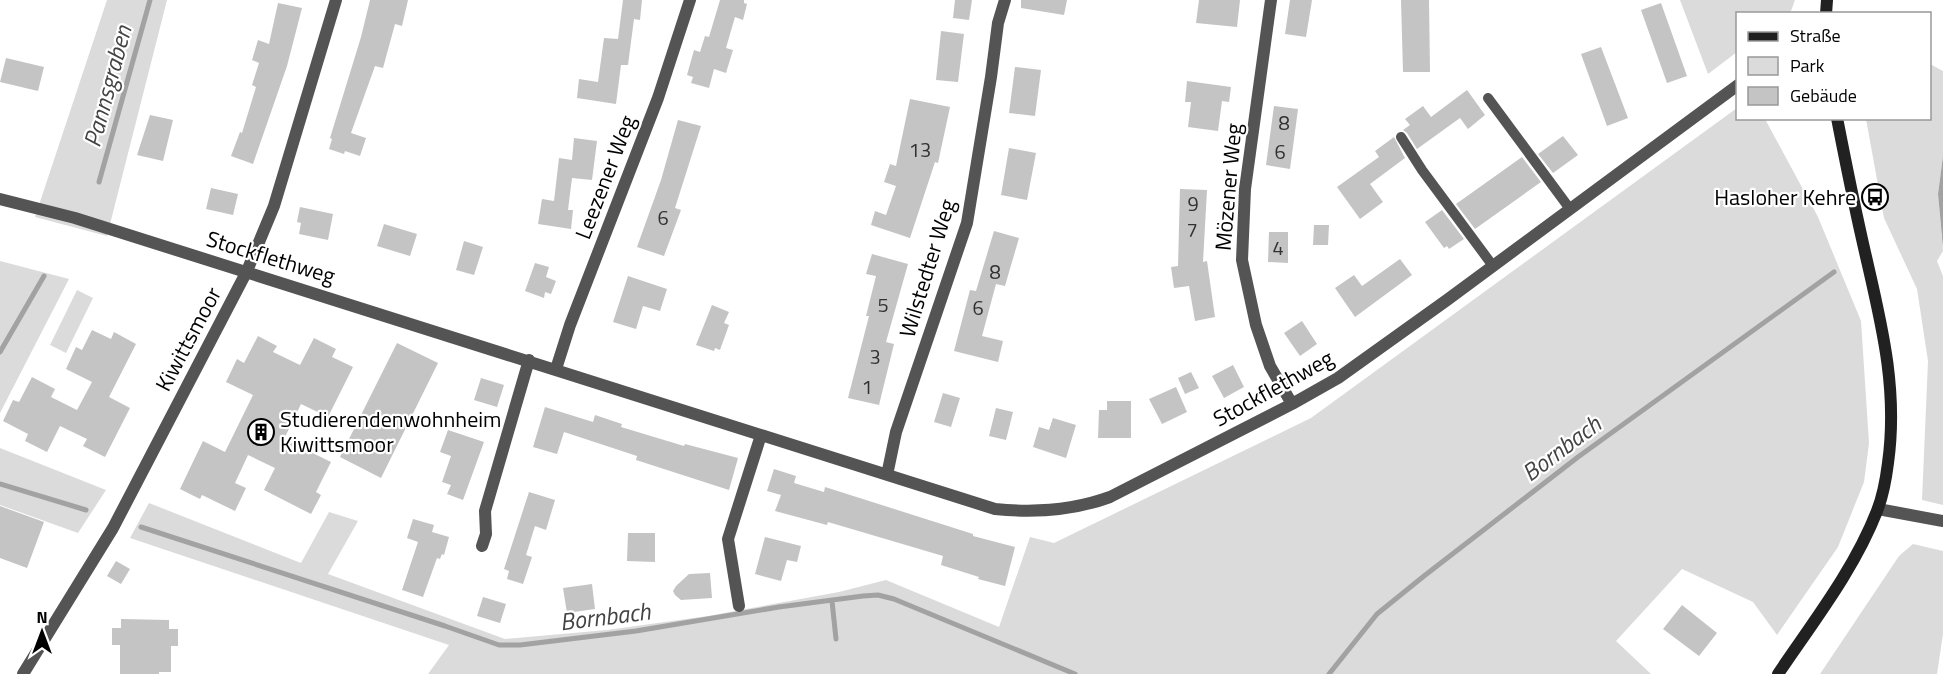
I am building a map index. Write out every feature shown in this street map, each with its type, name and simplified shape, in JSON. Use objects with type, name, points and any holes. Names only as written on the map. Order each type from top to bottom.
[{"type":"street","name":"Kiwittsmoor","points":[[23,674],[113,528],[247,272],[274,207],[336,0]]},
{"type":"street","name":"Leezener Weg","points":[[556,369],[570,325],[658,98],[690,0]]},
{"type":"street","name":"Wilstedter Weg","points":[[887,475],[896,432],[967,223],[998,23],[1005,0]]},
{"type":"street","name":"Mözener Weg","points":[[1271,0],[1245,189],[1242,260],[1256,325],[1266,356],[1292,404]]},
{"type":"street","name":"Stockflethweg","points":[[0,199],[75,218],[995,509],[1042,512],[1089,505],[1139,484],[1338,378],[1736,86]]},
{"type":"street","points":[[1778,674],[1854,561],[1878,509],[1886,477],[1890,446],[1890,381],[1887,351],[1861,238],[1838,120]]},
{"type":"street","points":[[482,546],[486,534],[485,511],[528,360]]},
{"type":"street","points":[[738,606],[728,539],[761,435]]},
{"type":"street","points":[[1878,509],[1943,521]]},
{"type":"lane","points":[[1488,98],[1570,209]]},
{"type":"lane","points":[[1401,137],[1422,170],[1493,266]]},
{"type":"green space","points":[[107,0],[167,0],[107,236],[35,217]]},
{"type":"green space","points":[[1680,0],[1795,0],[1790,12],[1736,12],[1736,53],[1708,74]]},
{"type":"green space","points":[[1931,65],[1943,71],[1943,156],[1938,194],[1943,251],[1937,261],[1943,276],[1943,505],[1922,500],[1928,361],[1917,289],[1884,218],[1866,120],[1931,120]]},
{"type":"green space","points":[[1736,109],[1736,120],[1766,120],[1818,217],[1861,321],[1869,443],[1864,482],[1838,547],[1777,635],[1753,602],[1682,569],[1616,641],[1651,674],[428,674],[449,645],[130,538],[149,503],[301,563],[329,512],[358,521],[328,574],[505,639],[607,630],[708,616],[839,592],[886,580],[999,627],[1030,537],[1054,543],[1311,418]]},
{"type":"green space","points":[[0,261],[69,279],[0,413]]},
{"type":"green space","points":[[77,290],[93,298],[66,353],[50,345]]},
{"type":"green space","points":[[0,448],[106,490],[78,533],[0,505]]},
{"type":"green space","points":[[1913,544],[1943,551],[1943,634],[1937,674],[1820,674],[1899,556]]},
{"type":"shaded area","points":[[1943,156],[1943,248],[1938,194]]},
{"type":"building","points":[[370,0],[408,0],[402,26],[395,24],[383,68],[375,66],[351,133],[366,138],[360,156],[329,149],[332,139],[330,138]]},
{"type":"building","points":[[623,0],[642,0],[640,20],[634,19],[628,65],[621,65],[616,104],[577,98],[579,79],[598,82],[604,38],[618,39]]},
{"type":"building","points":[[720,0],[744,0],[747,4],[743,20],[735,17],[726,48],[733,50],[726,73],[714,69],[709,88],[691,83],[693,77],[687,75],[694,50],[700,52],[705,36],[709,37]]},
{"type":"building","points":[[955,0],[972,0],[969,20],[953,18]]},
{"type":"building","points":[[1021,0],[1067,0],[1064,15],[1021,8]]},
{"type":"building","points":[[1199,0],[1240,0],[1237,27],[1196,23]]},
{"type":"building","points":[[1290,0],[1312,0],[1306,37],[1285,34]]},
{"type":"building","points":[[1401,0],[1429,0],[1430,72],[1403,72]]},
{"type":"building","points":[[278,3],[302,8],[287,66],[253,164],[231,156],[240,132],[242,133],[256,87],[252,85],[259,63],[252,60],[258,40],[269,44]]},
{"type":"building","points":[[1661,3],[1687,76],[1667,83],[1641,10]]},
{"type":"building","points":[[941,31],[964,34],[958,82],[936,80]]},
{"type":"building","points":[[1601,47],[1628,118],[1607,126],[1581,54]]},
{"type":"building","points":[[6,58],[44,67],[38,91],[0,82]]},
{"type":"building","points":[[1015,67],[1041,70],[1035,116],[1009,113]]},
{"type":"building","points":[[1187,81],[1231,87],[1229,102],[1222,101],[1218,131],[1188,127],[1191,102],[1185,102]]},
{"type":"building","points":[[1467,90],[1485,115],[1468,129],[1460,118],[1417,149],[1403,130],[1410,125],[1405,119],[1423,106],[1431,117]]},
{"type":"building","points":[[910,99],[950,107],[938,163],[935,162],[910,238],[871,225],[875,211],[886,215],[896,186],[884,182],[890,164],[896,166]]},
{"type":"building","points":[[1274,106],[1298,109],[1290,169],[1266,165]]},
{"type":"building","points":[[150,115],[173,120],[163,161],[137,155]]},
{"type":"building","points":[[678,120],[701,126],[675,208],[681,210],[664,256],[637,247],[661,180]]},
{"type":"building","points":[[1563,136],[1578,155],[1553,173],[1538,154]]},
{"type":"building","points":[[1394,137],[1405,158],[1370,184],[1383,202],[1360,219],[1337,187],[1379,157],[1375,151]]},
{"type":"building","points":[[574,138],[597,141],[592,180],[572,178],[568,210],[573,210],[571,229],[538,224],[542,199],[554,201],[559,158],[572,160]]},
{"type":"building","points":[[1009,148],[1036,153],[1027,200],[1001,195]]},
{"type":"building","points":[[1522,157],[1541,182],[1475,229],[1456,204]]},
{"type":"building","points":[[211,188],[238,194],[233,215],[206,209]]},
{"type":"building","points":[[1180,189],[1207,190],[1203,262],[1207,261],[1215,317],[1195,321],[1189,286],[1174,288],[1171,267],[1178,266]]},
{"type":"building","points":[[300,207],[333,214],[328,240],[299,234],[301,223],[297,222]]},
{"type":"building","points":[[1442,210],[1464,239],[1449,249],[1447,246],[1444,248],[1425,222]]},
{"type":"building","points":[[384,224],[417,234],[410,256],[377,246]]},
{"type":"building","points":[[1314,225],[1329,225],[1328,245],[1313,245]]},
{"type":"building","points":[[994,231],[1019,238],[1005,286],[996,284],[982,336],[1003,341],[998,362],[954,351],[970,290],[976,291]]},
{"type":"building","points":[[1269,232],[1288,232],[1288,263],[1268,262]]},
{"type":"building","points":[[464,241],[483,247],[474,275],[456,270]]},
{"type":"building","points":[[872,254],[908,264],[886,342],[894,344],[879,405],[848,398],[869,316],[866,316],[876,276],[866,274]]},
{"type":"building","points":[[1400,259],[1412,275],[1355,317],[1335,288],[1354,275],[1362,286]]},
{"type":"building","points":[[535,263],[549,267],[546,277],[556,281],[551,294],[545,292],[544,298],[525,291]]},
{"type":"building","points":[[628,276],[667,289],[660,311],[643,306],[636,329],[613,322]]},
{"type":"building","points":[[712,305],[729,312],[724,323],[729,325],[720,350],[715,348],[714,351],[696,345]]},
{"type":"building","points":[[1302,321],[1317,344],[1300,356],[1284,333]]},
{"type":"building","points":[[92,330],[111,339],[114,332],[136,344],[109,397],[130,408],[105,457],[83,446],[87,439],[60,426],[47,452],[25,441],[28,434],[3,421],[13,400],[19,402],[32,377],[55,389],[51,397],[77,410],[92,382],[66,369],[76,347],[82,350]]},
{"type":"building","name":"Studierendenwohnheim Kiwittsmoor","points":[[258,336],[277,346],[273,352],[300,365],[314,338],[336,349],[332,357],[353,367],[328,417],[301,404],[284,439],[331,462],[316,492],[321,495],[311,514],[264,490],[275,468],[248,455],[235,483],[246,488],[235,511],[202,495],[200,499],[180,489],[203,441],[225,452],[253,395],[226,382],[237,359],[244,363]]},
{"type":"building","points":[[397,343],[438,363],[381,478],[340,457]]},
{"type":"building","points":[[1233,365],[1244,387],[1224,398],[1212,376]]},
{"type":"building","points":[[1191,372],[1199,388],[1185,394],[1178,378]]},
{"type":"building","points":[[481,378],[504,385],[497,407],[474,400]]},
{"type":"building","points":[[1176,387],[1187,412],[1162,424],[1149,399]]},
{"type":"building","points":[[943,393],[960,398],[951,427],[934,422]]},
{"type":"building","points":[[1107,401],[1131,401],[1131,438],[1098,438],[1099,410],[1107,410]]},
{"type":"building","points":[[545,407],[593,422],[595,415],[622,424],[621,427],[684,446],[685,444],[738,458],[729,490],[636,460],[637,456],[564,432],[557,454],[533,447]]},
{"type":"building","points":[[996,408],[1013,412],[1006,440],[989,436]]},
{"type":"building","points":[[1053,418],[1076,425],[1066,458],[1033,447],[1039,427],[1049,430]]},
{"type":"building","points":[[448,430],[484,442],[463,500],[447,494],[451,485],[442,482],[451,456],[440,452]]},
{"type":"building","points":[[774,469],[796,476],[794,483],[824,492],[825,487],[973,534],[973,536],[1015,547],[1005,586],[941,565],[943,556],[828,522],[827,525],[775,511],[781,495],[767,491]]},
{"type":"building","points":[[529,492],[555,500],[546,530],[535,526],[526,555],[532,557],[523,584],[507,579],[509,571],[504,569]]},
{"type":"building","points":[[0,506],[44,522],[27,568],[0,558]]},
{"type":"building","points":[[413,519],[434,525],[432,532],[449,537],[444,555],[442,554],[440,559],[437,558],[423,597],[402,590],[418,542],[407,538]]},
{"type":"building","points":[[628,533],[655,533],[655,562],[627,561]]},
{"type":"building","points":[[765,537],[801,546],[797,562],[787,560],[781,581],[755,574]]},
{"type":"building","points":[[116,561],[130,569],[121,584],[107,576]]},
{"type":"building","points":[[710,573],[712,598],[681,600],[675,595],[673,591],[676,586],[689,574]]},
{"type":"building","points":[[592,584],[595,609],[567,613],[563,588]]},
{"type":"building","points":[[483,597],[506,604],[500,623],[477,616]]},
{"type":"building","points":[[1682,605],[1717,633],[1699,656],[1663,629]]},
{"type":"building","points":[[121,619],[169,620],[169,629],[178,629],[178,646],[171,646],[171,672],[120,674],[120,645],[112,645],[112,628],[121,628]]},
{"type":"waterway","name":"Pannsgraben","points":[[99,182],[150,0]]},
{"type":"waterway","name":"Bornbach","points":[[1329,674],[1377,614],[1424,576],[1578,457],[1834,272]]},
{"type":"waterway","name":"Pannsgraben","points":[[0,352],[44,276]]},
{"type":"waterway","name":"Bornbach","points":[[0,484],[86,510]]},
{"type":"waterway","name":"Bornbach","points":[[141,527],[499,645],[520,645],[636,631],[779,607],[878,595],[894,599],[1075,674]]},
{"type":"waterway","points":[[832,601],[836,639]]},
{"type":"place","name":"Hasloher Kehre","points":[[1875,197]]},
{"type":"place","name":"Studierendenwohnheim Kiwittsmoor","points":[[261,432]]}]
